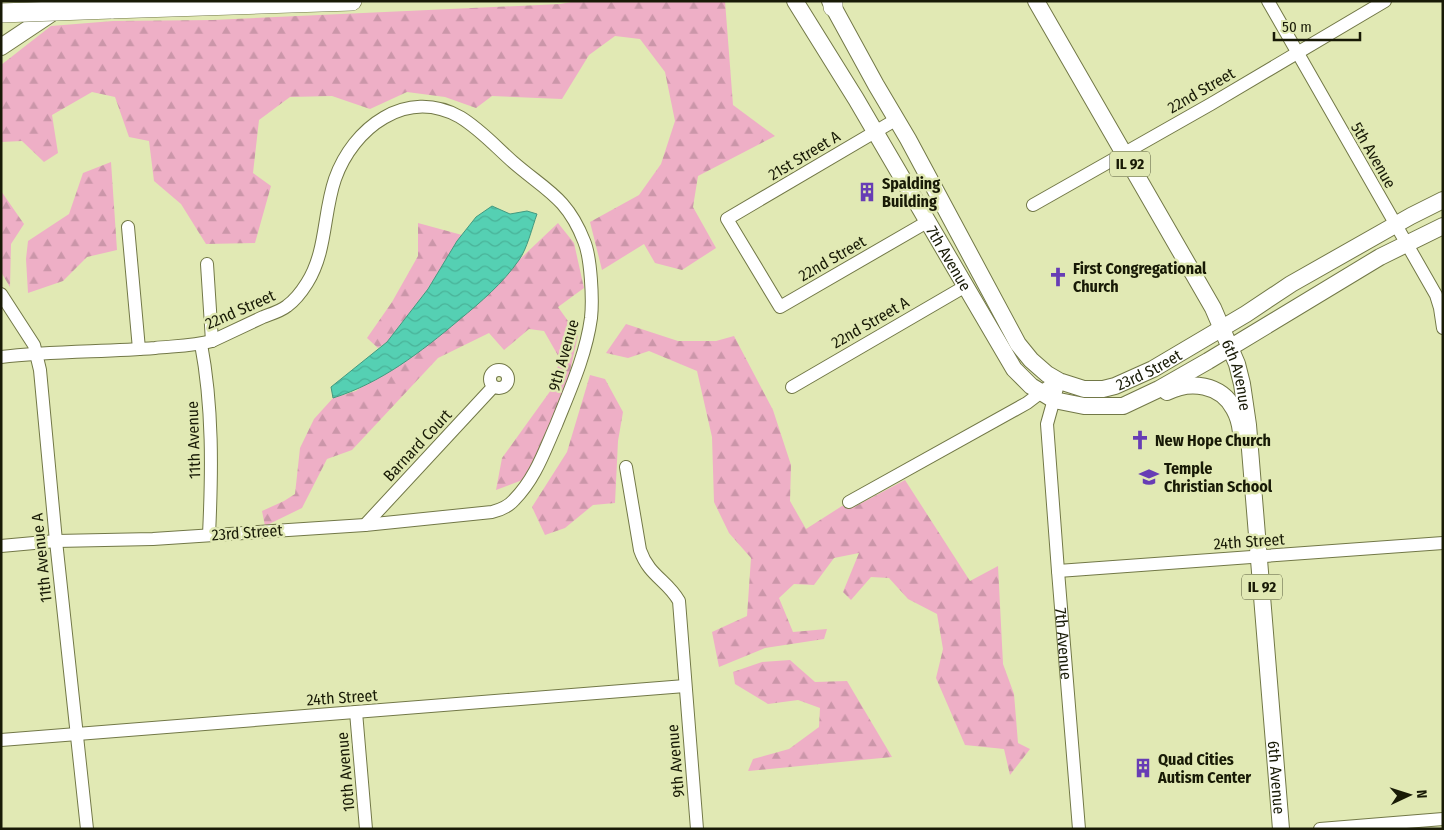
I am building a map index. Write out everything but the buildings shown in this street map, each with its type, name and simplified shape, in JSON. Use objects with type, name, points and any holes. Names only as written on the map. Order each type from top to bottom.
[{"type":"highway","points":[[1,13],[352,1]]},
{"type":"main road","points":[[1,19],[29,1]]},
{"type":"main road","points":[[1,47],[70,1]]},
{"type":"main road","name":"7th Avenue","points":[[795,1],[875,132],[964,287],[1014,369],[1031,386],[1047,396]]},
{"type":"main road","name":"6th Avenue","points":[[1036,1],[1213,308],[1237,364],[1246,404],[1281,829]]},
{"type":"main road","name":"7th Avenue","points":[[832,3],[1018,344],[1030,360],[1059,381]]},
{"type":"main road","name":"23rd Street","points":[[1059,381],[1084,389],[1103,389],[1116,386],[1153,369],[1291,284],[1443,200]]},
{"type":"main road","name":"23rd Street","points":[[1047,396],[1084,406],[1123,406],[1159,389],[1380,258],[1443,226]]},
{"type":"main road","points":[[1123,406],[1148,401],[1173,389],[1194,384],[1215,391],[1233,406],[1238,418],[1253,488]]},
{"type":"street","name":"5th Avenue","points":[[1268,1],[1439,301],[1443,328]]},
{"type":"street","name":"22nd Street","points":[[1033,205],[1124,154],[1385,1]]},
{"type":"street","name":"22nd Street","points":[[1,357],[36,353],[139,349],[206,342],[287,307],[306,285],[315,268],[321,251],[334,181],[341,165],[349,151],[373,125],[386,115],[404,108],[437,109],[459,117],[482,133]]},
{"type":"street","name":"21st Street A","points":[[780,307],[727,219],[897,120]]},
{"type":"street","name":"9th Avenue","points":[[482,133],[555,195],[573,215],[586,243],[590,262],[591,316],[587,339],[578,369],[537,470],[513,502],[504,509],[492,512]]},
{"type":"street","name":"22nd Street","points":[[780,307],[927,222]]},
{"type":"street","points":[[128,227],[139,349]]},
{"type":"street","name":"11th Avenue","points":[[207,264],[206,342],[212,480],[209,535]]},
{"type":"street","name":"22nd Street A","points":[[792,387],[964,287]]},
{"type":"street","name":"11th Avenue A","points":[[1,294],[30,338],[40,370],[56,541],[87,829]]},
{"type":"street","points":[[849,502],[1022,406],[1047,396],[1059,381]]},
{"type":"street","name":"Barnard Court","points":[[365,525],[493,387]]},
{"type":"street","name":"7th Avenue","points":[[1047,396],[1047,424],[1079,829]]},
{"type":"street","name":"9th Avenue","points":[[626,466],[640,550],[644,562],[656,577],[673,591],[679,601],[697,829]]},
{"type":"street","name":"23rd Street","points":[[1,546],[56,541],[153,539],[365,525],[492,512]]},
{"type":"street","name":"24th Street","points":[[1058,572],[1443,543]]},
{"type":"street","name":"24th Street","points":[[1,740],[685,686]]},
{"type":"street","name":"10th Avenue","points":[[356,712],[366,829]]},
{"type":"street","points":[[1320,829],[1443,820]]},
{"type":"green space","points":[[577,1],[725,1],[733,105],[775,136],[698,176],[693,207],[716,248],[682,270],[655,263],[644,244],[602,270],[590,222],[639,195],[661,164],[675,121],[665,72],[640,39],[615,36],[589,55],[562,99],[492,96],[476,108],[445,97],[407,92],[370,109],[332,96],[290,97],[259,120],[253,173],[271,186],[255,243],[206,244],[181,204],[154,181],[149,141],[129,137],[115,97],[92,92],[52,115],[58,153],[44,162],[22,141],[1,142],[1,65],[51,26],[113,21],[213,20],[560,4]]},
{"type":"green space","points":[[111,162],[117,250],[87,257],[63,281],[28,293],[26,259],[28,241],[69,214],[83,173]]},
{"type":"green space","points":[[1,191],[24,224],[11,244],[10,287],[1,272]]},
{"type":"green space","points":[[418,223],[462,235],[428,289],[387,342],[378,348],[367,338],[392,302],[418,256]]},
{"type":"green space","points":[[558,223],[574,243],[584,288],[558,307],[578,335],[567,385],[525,479],[496,490],[502,458],[551,390],[560,359],[544,331],[529,329],[504,350],[489,333],[438,358],[352,450],[327,459],[302,508],[265,526],[262,511],[295,494],[300,448],[314,419],[333,398],[356,391],[485,298],[520,259]]},
{"type":"green space","points":[[626,324],[678,341],[716,341],[734,336],[773,410],[791,465],[790,501],[806,529],[842,506],[854,507],[905,480],[970,581],[998,566],[1003,664],[1014,694],[1018,743],[1030,749],[1010,775],[1004,749],[965,745],[936,678],[943,649],[937,614],[908,599],[889,578],[871,577],[851,600],[843,592],[859,553],[834,558],[814,585],[794,584],[779,598],[793,632],[827,629],[824,639],[765,648],[719,667],[712,632],[747,616],[751,558],[729,533],[714,502],[712,437],[697,371],[649,351],[628,358],[606,353]]},
{"type":"green space","points":[[590,375],[605,379],[623,412],[618,441],[615,503],[593,505],[565,528],[545,535],[532,507],[567,452]]},
{"type":"green space","points":[[790,660],[815,682],[847,681],[892,757],[748,771],[753,759],[789,749],[819,727],[820,708],[798,700],[768,704],[735,684],[733,672],[762,662]]},
{"type":"water","points":[[492,206],[510,214],[527,211],[537,214],[524,250],[513,268],[483,299],[415,355],[368,384],[333,398],[331,387],[387,342],[428,289],[457,241],[476,217]]},
{"type":"place","name":"Spalding Building","points":[[867,192]]},
{"type":"place","name":"First Congregational Church","points":[[1058,277]]},
{"type":"place","name":"New Hope Church","points":[[1140,440]]},
{"type":"place","name":"Temple Christian School","points":[[1149,477]]},
{"type":"place","name":"Quad Cities Autism Center","points":[[1143,768]]}]
